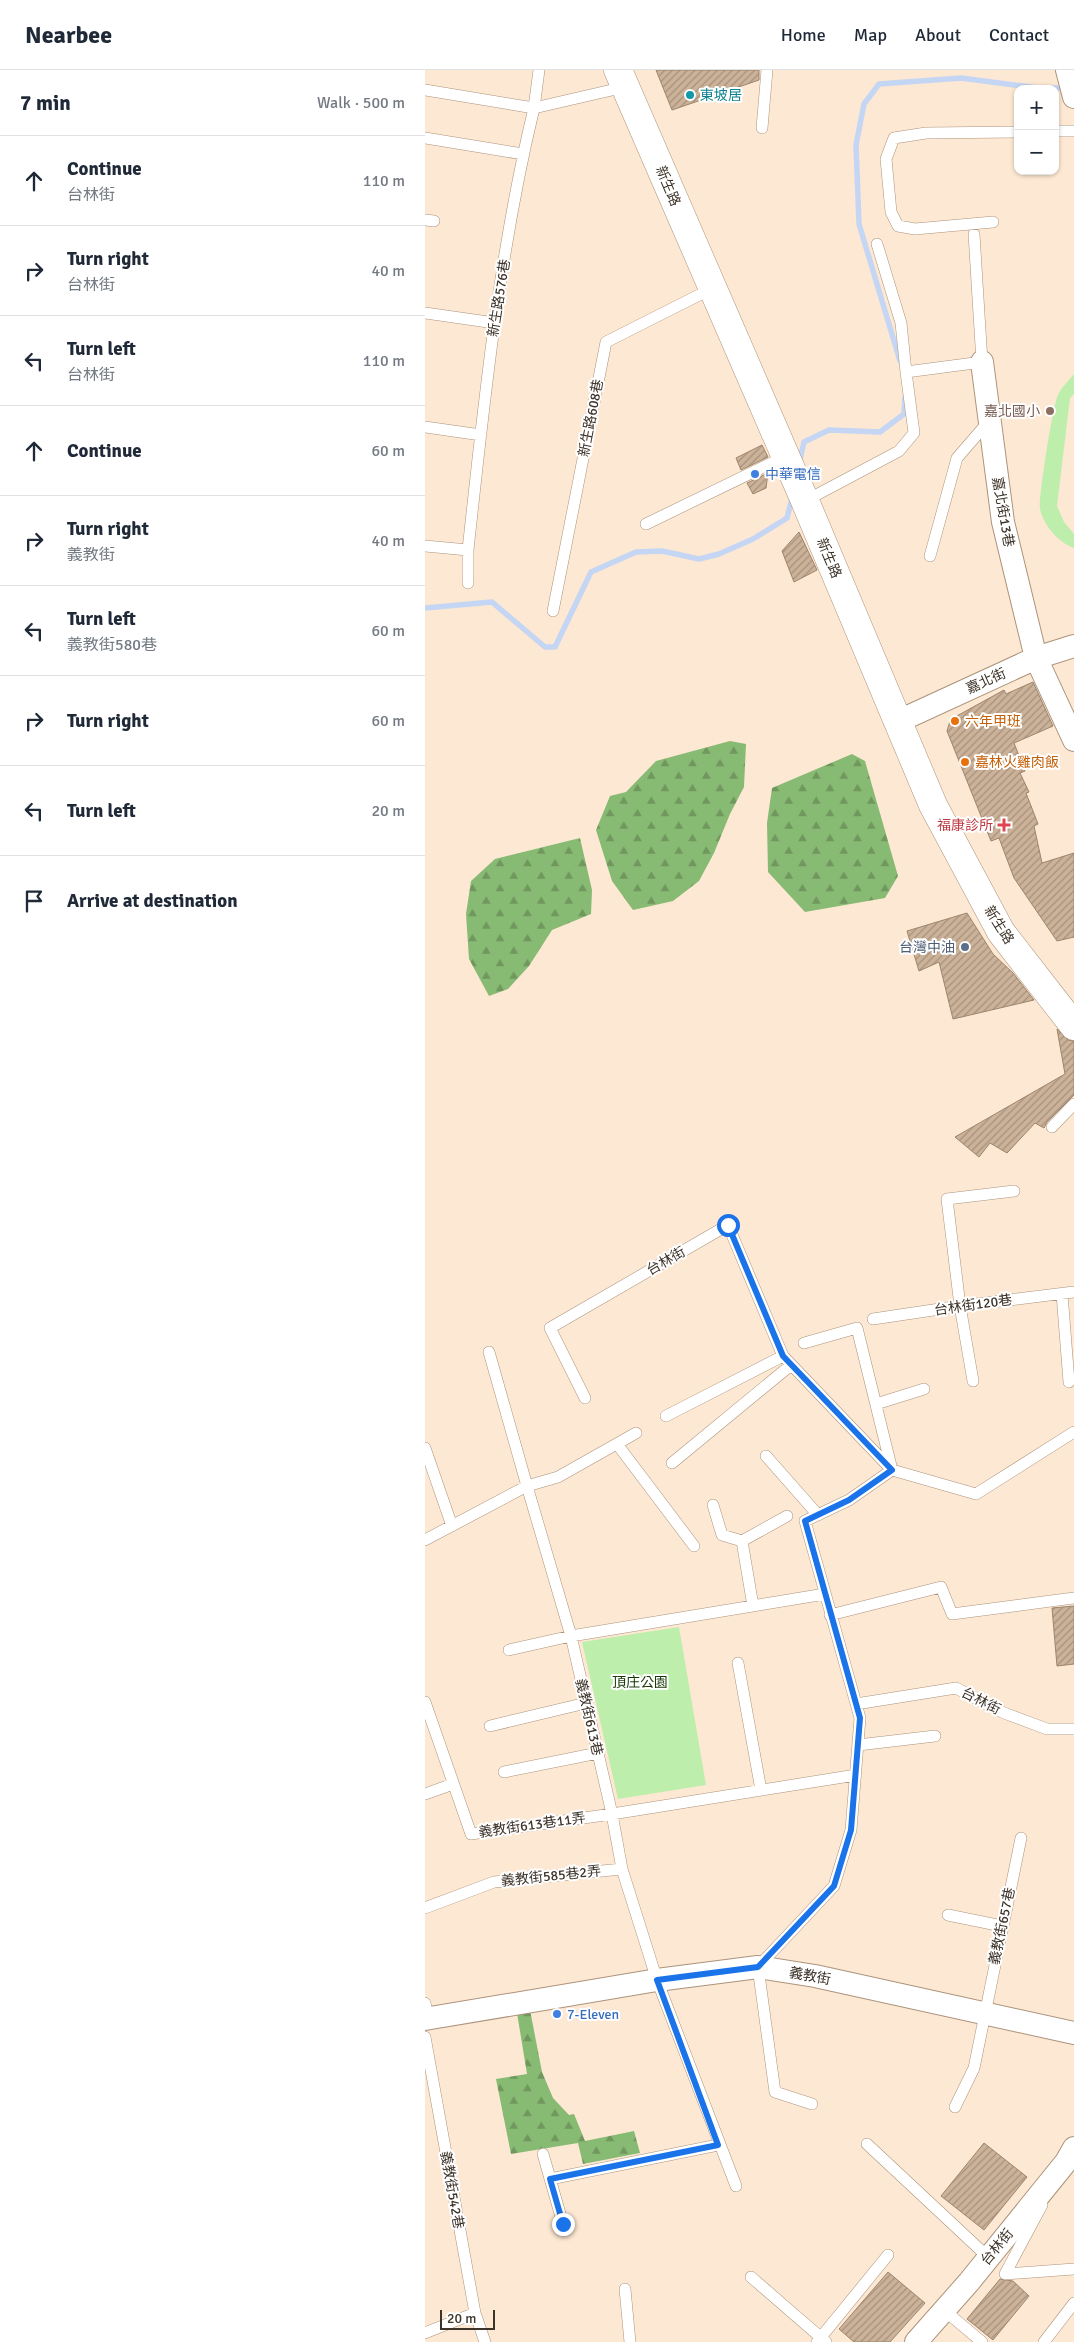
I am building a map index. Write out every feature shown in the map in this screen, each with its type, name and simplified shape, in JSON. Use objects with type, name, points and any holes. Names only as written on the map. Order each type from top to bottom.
[{"type":"street","points":[[1067,70],[1074,97]]},
{"type":"street","name":"新生路","points":[[622,78],[711,289],[805,501],[933,805],[1001,932],[1074,1026]]},
{"type":"street","name":"嘉北街13巷","points":[[982,362],[1003,522],[1036,658],[1074,740]]},
{"type":"street","name":"嘉北街","points":[[899,721],[1036,658],[1074,646]]},
{"type":"street","name":"義教街","points":[[426,2023],[657,1980],[758,1967],[815,1976],[1074,2033]]},
{"type":"street","name":"台林街","points":[[916,2342],[989,2258],[1070,2155]]},
{"type":"lane","name":"新生路576巷","points":[[468,583],[468,550],[495,323],[523,154],[535,108],[539,70]]},
{"type":"lane","points":[[762,128],[767,70]]},
{"type":"lane","points":[[425,90],[535,108],[622,78]]},
{"type":"lane","points":[[1059,131],[1074,131]]},
{"type":"lane","points":[[993,222],[915,229],[898,226],[891,212],[886,159],[894,138],[926,133],[1014,132]]},
{"type":"lane","points":[[425,138],[523,154]]},
{"type":"lane","points":[[906,372],[982,362],[974,234]]},
{"type":"lane","points":[[805,501],[899,451],[915,434],[901,324],[877,244]]},
{"type":"lane","name":"新生路608巷","points":[[553,611],[606,342],[711,289]]},
{"type":"lane","points":[[425,313],[495,323]]},
{"type":"lane","points":[[930,556],[957,458],[989,421]]},
{"type":"lane","points":[[425,428],[481,435]]},
{"type":"lane","points":[[646,524],[784,457]]},
{"type":"lane","points":[[425,546],[468,550]]},
{"type":"lane","points":[[1052,1127],[1074,1104]]},
{"type":"lane","points":[[973,1381],[960,1306],[947,1199],[1014,1191]]},
{"type":"lane","name":"台林街","points":[[585,1398],[550,1328],[728,1225],[783,1356],[892,1470]]},
{"type":"lane","points":[[1068,1293],[1069,1382]]},
{"type":"lane","name":"台林街120巷","points":[[873,1319],[1068,1293]]},
{"type":"lane","points":[[804,1343],[857,1328],[892,1470]]},
{"type":"lane","name":"義教街613巷","points":[[489,1352],[571,1636],[612,1814],[622,1869],[657,1980],[718,2145],[736,2186]]},
{"type":"lane","points":[[666,1416],[783,1356]]},
{"type":"lane","points":[[672,1462],[791,1365]]},
{"type":"lane","points":[[876,1404],[924,1389]]},
{"type":"lane","points":[[892,1470],[976,1494],[1074,1432]]},
{"type":"lane","points":[[425,1540],[527,1486],[558,1476],[636,1433]]},
{"type":"lane","points":[[617,1444],[694,1546]]},
{"type":"lane","points":[[425,1448],[452,1526]]},
{"type":"lane","points":[[766,1456],[818,1515]]},
{"type":"lane","points":[[812,2104],[775,2092],[758,1967],[834,1886],[851,1830],[860,1718],[805,1521],[849,1500],[892,1470]]},
{"type":"lane","points":[[713,1505],[721,1535],[742,1541],[787,1516]]},
{"type":"lane","points":[[742,1541],[753,1606]]},
{"type":"lane","points":[[830,1615],[941,1587],[952,1614],[1074,1598]]},
{"type":"lane","points":[[509,1650],[571,1636],[825,1594]]},
{"type":"lane","points":[[738,1663],[761,1790]]},
{"type":"lane","name":"台林街","points":[[856,1704],[956,1688],[1004,1713],[1047,1729],[1074,1729]]},
{"type":"lane","name":"義教街613巷11弄","points":[[425,1702],[471,1834],[612,1814]]},
{"type":"lane","points":[[491,1726],[586,1703]]},
{"type":"lane","points":[[858,1745],[935,1736]]},
{"type":"lane","points":[[505,1772],[598,1753]]},
{"type":"lane","points":[[612,1814],[855,1775]]},
{"type":"lane","points":[[425,1794],[453,1784]]},
{"type":"lane","name":"義教街657巷","points":[[955,2107],[974,2068],[1021,1838]]},
{"type":"lane","name":"義教街585巷2弄","points":[[425,1908],[494,1882],[622,1869]]},
{"type":"lane","points":[[948,1915],[1002,1926]]},
{"type":"lane","name":"義教街542巷","points":[[426,2023],[475,2313],[485,2342]]},
{"type":"lane","points":[[867,2144],[989,2258]]},
{"type":"lane","points":[[550,2179],[718,2145]]},
{"type":"lane","points":[[543,2154],[563,2224]]},
{"type":"lane","points":[[1070,2155],[1005,2274],[1074,2269]]},
{"type":"lane","points":[[751,2277],[821,2341],[888,2255]]},
{"type":"lane","points":[[625,2289],[630,2342]]},
{"type":"lane","points":[[1044,2342],[1074,2303]]},
{"type":"lane","points":[[944,2310],[982,2342]]},
{"type":"lane","points":[[425,2333],[475,2313]]},
{"type":"green space","points":[[1074,374],[1074,394],[1070,398],[1057,506],[1064,522],[1074,534],[1074,548],[1057,538],[1048,527],[1040,509],[1040,502],[1046,452],[1056,402],[1061,390]]},
{"type":"green space","points":[[730,741],[746,744],[744,787],[699,881],[673,901],[633,910],[612,881],[596,830],[610,796],[626,792],[656,761]]},
{"type":"green space","points":[[852,754],[865,761],[898,876],[885,898],[805,912],[768,872],[767,823],[772,788]]},
{"type":"green space","points":[[580,838],[592,890],[591,914],[552,930],[529,966],[508,989],[489,996],[469,959],[466,914],[471,881],[495,859]]},
{"type":"green space","name":"頂庄公園","points":[[679,1627],[706,1785],[618,1799],[582,1642]]},
{"type":"green space","points":[[530,2010],[542,2072],[553,2098],[569,2115],[574,2114],[585,2141],[634,2131],[640,2153],[583,2164],[578,2143],[511,2154],[496,2079],[527,2074],[517,2013]]},
{"type":"building","name":"東坡居","points":[[656,70],[759,70],[759,80],[672,110]]},
{"type":"building","points":[[762,445],[768,457],[741,470],[736,458]]},
{"type":"building","points":[[768,473],[766,488],[753,494],[747,483]]},
{"type":"building","points":[[799,532],[817,570],[794,582],[782,551]]},
{"type":"building","points":[[1033,682],[1053,726],[1014,743],[1025,771],[1020,773],[1029,792],[1026,793],[1038,824],[1034,826],[1042,863],[1074,853],[1074,937],[1057,941],[1014,878],[999,838],[991,841],[947,731],[950,721],[955,717],[1004,690],[1006,694]]},
{"type":"building","points":[[967,913],[993,954],[1013,973],[1034,1000],[953,1019],[939,962],[919,971],[907,931]]},
{"type":"building","points":[[1057,1029],[1068,1040],[1074,1041],[1074,1095],[1047,1122],[1044,1128],[1035,1123],[1007,1153],[990,1143],[979,1157],[955,1137],[1065,1074]]},
{"type":"building","points":[[1074,1606],[1074,1664],[1057,1666],[1052,1608]]},
{"type":"building","points":[[984,2143],[1027,2177],[984,2230],[941,2196]]},
{"type":"building","points":[[888,2272],[925,2303],[890,2342],[854,2342],[839,2329]]},
{"type":"building","points":[[1000,2279],[1013,2281],[1029,2296],[993,2340],[967,2319]]},
{"type":"waterway","points":[[900,361],[859,224],[856,145],[864,104],[879,84],[961,78],[1038,88],[1066,88]]},
{"type":"waterway","points":[[799,464],[804,442],[829,430],[880,432],[904,414],[905,397]]},
{"type":"waterway","points":[[425,608],[492,602],[545,647],[555,647],[591,572],[636,552],[662,551],[699,559],[719,554],[753,539],[787,518],[792,498]]},
{"type":"place","name":"東坡居","points":[[690,95]]},
{"type":"place","name":"嘉北國小","points":[[1050,411]]},
{"type":"place","name":"中華電信","points":[[755,474]]},
{"type":"place","name":"六年甲班","points":[[955,721]]},
{"type":"place","name":"嘉林火雞肉飯","points":[[965,762]]},
{"type":"place","name":"福康診所","points":[[1004,825]]},
{"type":"place","name":"台灣中油","points":[[965,947]]},
{"type":"place","name":"7-Eleven","points":[[557,2014]]},
{"type":"route","points":[[563,2224],[550,2179],[718,2145],[657,1980],[758,1967],[834,1886],[851,1830],[860,1718],[826,1602],[805,1521],[849,1500],[892,1470],[783,1356],[728,1225]]}]
